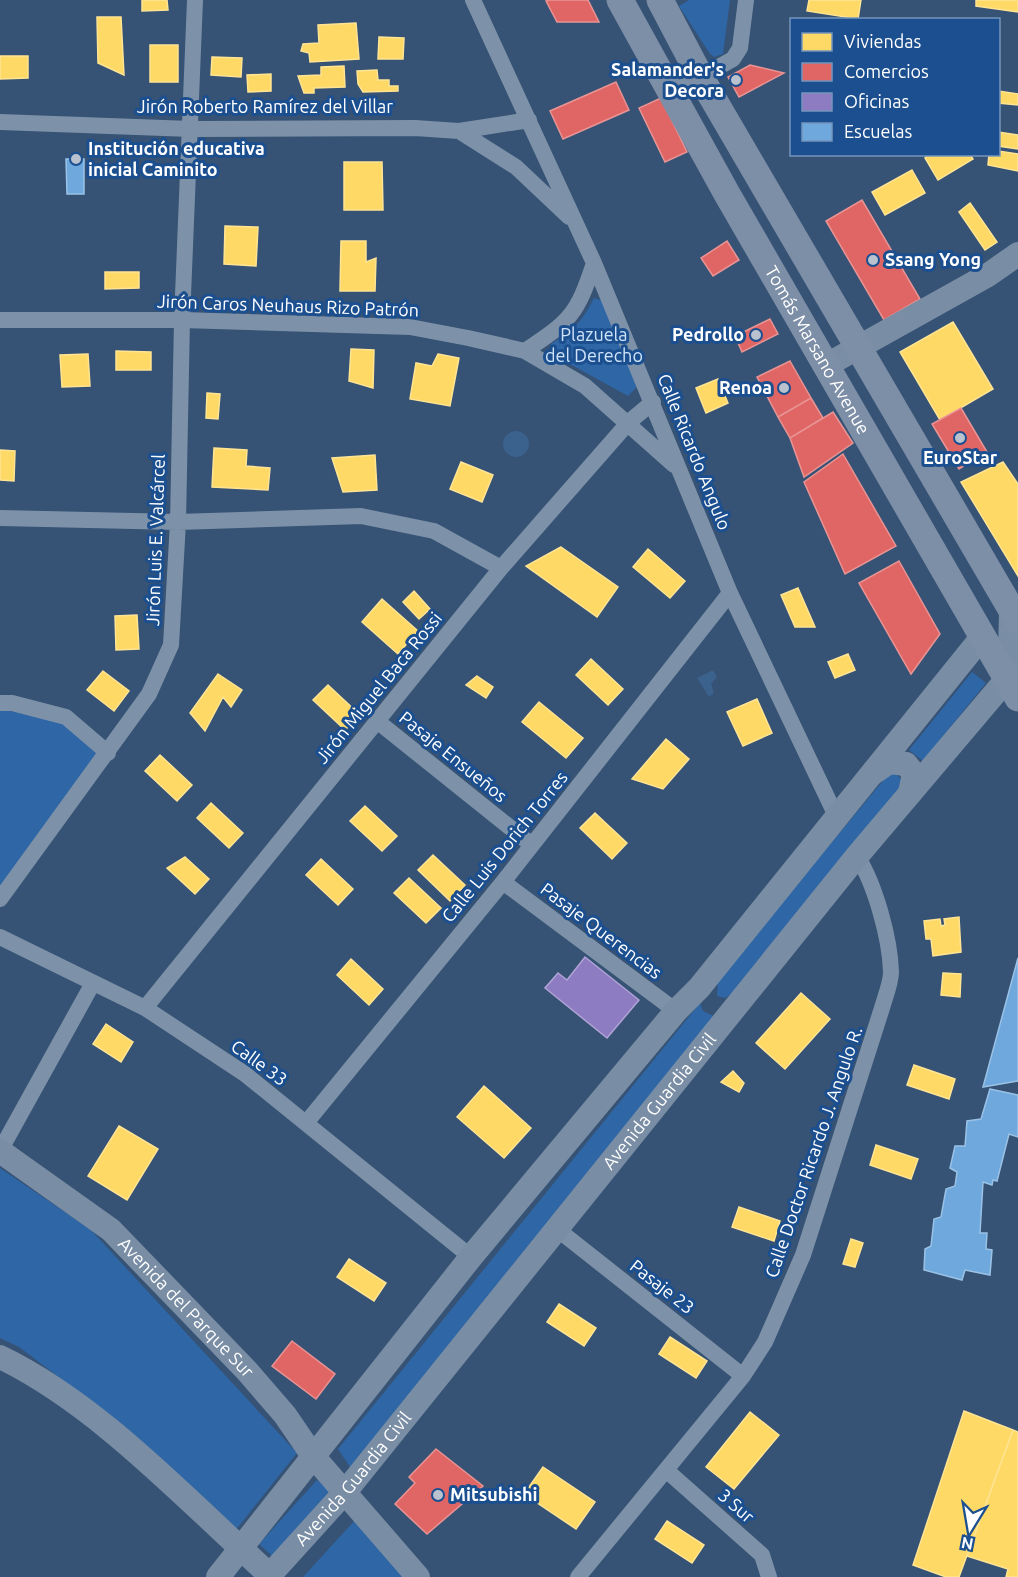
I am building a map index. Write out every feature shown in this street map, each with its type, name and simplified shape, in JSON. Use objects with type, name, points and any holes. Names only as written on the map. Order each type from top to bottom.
[{"type":"main road","name":"Tomás Marsano Avenue","points":[[620,0],[670,94],[1012,689]]},
{"type":"main road","name":"Tomás Marsano Avenue","points":[[660,0],[701,78],[856,347],[1015,616]]},
{"type":"main road","points":[[825,366],[988,275],[1018,254]]},
{"type":"main road","points":[[1012,689],[1010,653],[1015,616]]},
{"type":"main road","points":[[218,1577],[471,1257],[676,1011],[699,988],[982,637]]},
{"type":"main road","name":"Avenida Guardia Civil","points":[[270,1576],[345,1492],[857,856],[910,793],[1012,689]]},
{"type":"main road","points":[[872,774],[889,762],[906,764],[914,774],[910,793]]},
{"type":"main road","points":[[699,988],[701,997],[711,1009],[718,1012],[732,1011]]},
{"type":"main road","name":"Avenida del Parque Sur","points":[[0,1151],[111,1230],[247,1371],[285,1415],[313,1456],[345,1492]]},
{"type":"main road","points":[[0,1357],[22,1368],[95,1416],[270,1576]]},
{"type":"main road","points":[[345,1492],[418,1577]]},
{"type":"street","name":"Jirón Luis E. Valcárcel","points":[[0,899],[149,694],[171,645],[178,522],[182,320],[195,0]]},
{"type":"street","name":"Calle Ricardo Angulo","points":[[473,0],[594,263],[653,402],[676,467],[730,593],[837,818]]},
{"type":"street","points":[[670,94],[724,66],[740,48],[746,0]]},
{"type":"street","name":"Jirón Roberto Ramírez del Villar","points":[[0,122],[191,129],[415,128],[459,131],[529,120]]},
{"type":"street","points":[[459,131],[516,167],[576,224]]},
{"type":"street","points":[[525,351],[564,325],[574,313],[582,299],[594,263]]},
{"type":"street","name":"Jirón Caros Neuhaus Rizo Patrón","points":[[0,320],[182,320],[410,327],[525,351],[585,386],[629,422],[676,467]]},
{"type":"street","name":"Jirón Miguel Baca Rossi","points":[[146,1008],[501,568],[629,422],[653,402]]},
{"type":"street","points":[[0,518],[178,522],[362,516],[434,531],[501,568]]},
{"type":"street","name":"Calle Luis Dorich Torres","points":[[306,1123],[503,882],[730,593]]},
{"type":"street","points":[[0,703],[12,703],[66,717],[108,753]]},
{"type":"street","name":"Pasaje Ensueños","points":[[377,721],[532,845]]},
{"type":"street","name":"Calle Doctor Ricardo J. Angulo R.","points":[[578,1577],[743,1376],[765,1342],[803,1255],[882,1008],[891,973],[880,909],[867,872],[857,856]]},
{"type":"street","name":"Pasaje Querencias","points":[[503,882],[676,1011]]},
{"type":"street","name":"Calle 33","points":[[0,937],[146,1008],[245,1074],[471,1257]]},
{"type":"street","points":[[0,1151],[93,983]]},
{"type":"street","name":"Pasaje 23","points":[[556,1229],[743,1376]]},
{"type":"street","name":"3 Sur","points":[[666,1470],[762,1555],[769,1577]]},
{"type":"green space","points":[[689,0],[730,0],[723,54],[714,57],[710,54],[679,6]]},
{"type":"green space","name":"Plazuela del Derecho","points":[[594,298],[604,301],[637,387],[628,396],[550,353],[551,344],[576,325]]},
{"type":"green space","points":[[972,672],[986,683],[923,761],[909,750]]},
{"type":"green space","points":[[0,709],[64,722],[100,755],[0,892]]},
{"type":"green space","points":[[895,774],[903,780],[901,790],[735,992],[725,998],[717,996],[718,979],[887,776]]},
{"type":"green space","points":[[700,1003],[703,1011],[718,1018],[350,1467],[338,1449]]},
{"type":"green space","points":[[0,1168],[91,1230],[297,1453],[235,1531],[89,1400],[19,1347],[0,1338]]},
{"type":"green space","points":[[317,1480],[330,1491],[272,1556],[259,1544]]},
{"type":"green space","points":[[356,1519],[404,1577],[303,1577]]},
{"type":"shaded area","points":[[516,431],[525,435],[529,444],[525,453],[516,457],[507,453],[503,444],[507,435]]},
{"type":"shaded area","points":[[713,670],[717,677],[711,684],[714,693],[709,697],[697,678]]},
{"type":"building: Viviendas","points":[[142,0],[167,0],[168,10],[142,11]]},
{"type":"building: Viviendas","points":[[809,0],[861,0],[858,18],[807,11]]},
{"type":"building: Viviendas","points":[[976,0],[1018,0],[1018,12],[976,6]]},
{"type":"building: Viviendas","points":[[97,17],[121,17],[124,75],[98,63]]},
{"type":"building: Viviendas","points":[[356,23],[359,59],[310,62],[309,53],[301,51],[303,44],[319,43],[318,25]]},
{"type":"building: Viviendas","points":[[379,37],[404,38],[403,59],[378,59]]},
{"type":"building: Viviendas","points":[[150,45],[178,45],[178,82],[150,82]]},
{"type":"building: Viviendas","points":[[0,56],[28,56],[28,78],[0,79]]},
{"type":"building: Viviendas","points":[[212,57],[242,58],[241,77],[211,75]]},
{"type":"building: Viviendas","points":[[344,66],[345,87],[314,88],[314,93],[304,93],[298,76],[321,75],[321,67]]},
{"type":"building: Viviendas","points":[[377,70],[378,80],[389,80],[389,86],[398,86],[398,91],[363,92],[358,84],[357,71]]},
{"type":"building: Viviendas","points":[[271,74],[271,91],[248,92],[247,75]]},
{"type":"building: Viviendas","points":[[1000,91],[1018,94],[1018,105],[1000,103]]},
{"type":"building: Viviendas","points":[[1000,132],[1018,135],[1018,149],[1000,146]]},
{"type":"building: Viviendas","points":[[1000,151],[1018,154],[1018,171],[988,165],[989,156],[1000,156]]},
{"type":"building: Viviendas","points":[[928,156],[971,156],[973,159],[938,180],[925,158]]},
{"type":"building: Viviendas","points":[[344,162],[382,162],[383,210],[344,210]]},
{"type":"building: Viviendas","points":[[912,170],[925,193],[885,215],[872,192]]},
{"type":"building: Viviendas","points":[[970,203],[997,242],[985,250],[959,212]]},
{"type":"building: Viviendas","points":[[225,226],[258,227],[256,266],[224,264]]},
{"type":"building: Viviendas","points":[[341,241],[366,241],[366,262],[376,258],[375,291],[340,291]]},
{"type":"building: Viviendas","points":[[105,272],[139,272],[139,288],[105,289]]},
{"type":"building: Viviendas","points":[[953,322],[993,389],[940,420],[900,352]]},
{"type":"building: Viviendas","points":[[351,349],[374,350],[373,388],[349,381]]},
{"type":"building: Viviendas","points":[[116,351],[151,352],[151,370],[116,370]]},
{"type":"building: Viviendas","points":[[88,354],[90,386],[62,387],[60,355]]},
{"type":"building: Viviendas","points":[[438,354],[459,358],[450,406],[410,399],[416,363],[432,366]]},
{"type":"building: Viviendas","points":[[718,379],[728,403],[706,413],[696,388]]},
{"type":"building: Viviendas","points":[[207,393],[220,394],[218,419],[206,418]]},
{"type":"building: Viviendas","points":[[214,448],[247,450],[246,466],[270,468],[268,490],[212,487]]},
{"type":"building: Viviendas","points":[[0,450],[15,451],[14,481],[0,480]]},
{"type":"building: Viviendas","points":[[375,455],[377,490],[343,492],[332,458]]},
{"type":"building: Viviendas","points":[[461,462],[493,475],[482,502],[450,489]]},
{"type":"building: Viviendas","points":[[1003,462],[1018,484],[1018,576],[961,482]]},
{"type":"building: Viviendas","points":[[561,547],[618,587],[597,617],[526,566]]},
{"type":"building: Viviendas","points":[[648,549],[685,581],[670,598],[633,567]]},
{"type":"building: Viviendas","points":[[798,588],[815,627],[795,627],[781,595]]},
{"type":"building: Viviendas","points":[[414,591],[430,609],[419,619],[403,602]]},
{"type":"building: Viviendas","points":[[382,599],[418,631],[398,654],[362,622]]},
{"type":"building: Viviendas","points":[[137,615],[139,649],[116,650],[115,616]]},
{"type":"building: Viviendas","points":[[848,654],[855,670],[835,678],[828,662]]},
{"type":"building: Viviendas","points":[[591,659],[623,689],[608,705],[576,675]]},
{"type":"building: Viviendas","points":[[103,671],[129,691],[114,711],[87,690]]},
{"type":"building: Viviendas","points":[[218,674],[242,690],[231,707],[223,697],[205,731],[190,713]]},
{"type":"building: Viviendas","points":[[477,676],[493,687],[486,698],[466,685]]},
{"type":"building: Viviendas","points":[[328,685],[360,715],[345,730],[313,700]]},
{"type":"building: Viviendas","points":[[757,699],[772,733],[743,746],[727,712]]},
{"type":"building: Viviendas","points":[[539,702],[583,738],[566,758],[522,722]]},
{"type":"building: Viviendas","points":[[666,739],[689,759],[663,789],[632,779]]},
{"type":"building: Viviendas","points":[[160,755],[192,785],[177,801],[145,771]]},
{"type":"building: Viviendas","points":[[211,803],[243,833],[229,848],[197,818]]},
{"type":"building: Viviendas","points":[[365,806],[397,836],[382,851],[350,821]]},
{"type":"building: Viviendas","points":[[595,813],[627,843],[612,859],[580,828]]},
{"type":"building: Viviendas","points":[[433,855],[465,885],[450,901],[418,870]]},
{"type":"building: Viviendas","points":[[185,857],[209,879],[195,894],[167,868]]},
{"type":"building: Viviendas","points":[[321,859],[353,889],[338,905],[306,875]]},
{"type":"building: Viviendas","points":[[409,878],[441,908],[426,923],[394,893]]},
{"type":"building: Viviendas","points":[[959,917],[961,952],[933,956],[931,939],[926,939],[924,921],[940,919],[941,926],[945,925],[944,919]]},
{"type":"building: Viviendas","points":[[351,959],[383,989],[369,1005],[337,975]]},
{"type":"building: Viviendas","points":[[943,973],[961,974],[960,997],[941,995]]},
{"type":"building: Viviendas","points":[[801,993],[830,1019],[785,1069],[756,1043]]},
{"type":"building: Viviendas","points":[[106,1024],[133,1042],[121,1062],[93,1044]]},
{"type":"building: Viviendas","points":[[914,1065],[955,1079],[949,1099],[907,1085]]},
{"type":"building: Viviendas","points":[[733,1071],[744,1083],[739,1092],[721,1082]]},
{"type":"building: Viviendas","points":[[484,1086],[531,1128],[504,1158],[457,1117]]},
{"type":"building: Viviendas","points":[[119,1126],[158,1149],[127,1200],[88,1176]]},
{"type":"building: Viviendas","points":[[876,1145],[918,1159],[911,1179],[870,1165]]},
{"type":"building: Viviendas","points":[[739,1207],[780,1221],[774,1241],[732,1227]]},
{"type":"building: Viviendas","points":[[851,1239],[863,1243],[855,1267],[843,1264]]},
{"type":"building: Viviendas","points":[[349,1259],[386,1283],[374,1301],[337,1277]]},
{"type":"building: Viviendas","points":[[559,1304],[596,1328],[584,1346],[547,1322]]},
{"type":"building: Viviendas","points":[[670,1337],[707,1361],[696,1378],[659,1354]]},
{"type":"building: Viviendas","points":[[964,1411],[1013,1430],[959,1577],[946,1577],[913,1565]]},
{"type":"building: Viviendas","points":[[750,1412],[779,1435],[734,1489],[706,1467]]},
{"type":"building: Viviendas","points":[[1013,1430],[1018,1432],[1018,1577],[1006,1577],[1008,1569],[967,1556]]},
{"type":"building: Viviendas","points":[[543,1467],[595,1502],[576,1529],[524,1494]]},
{"type":"building: Viviendas","points":[[667,1521],[704,1545],[692,1563],[655,1539]]},
{"type":"building: Comercios","points":[[588,0],[599,22],[557,22],[546,1]]},
{"type":"building: Comercios","points":[[750,65],[784,73],[739,97],[728,77]]},
{"type":"building: Comercios","points":[[616,82],[629,110],[563,139],[550,111]]},
{"type":"building: Comercios","points":[[661,98],[687,152],[665,162],[639,108]]},
{"type":"building: Comercios","name":"Ssang Yong","points":[[862,200],[920,299],[884,320],[826,221]]},
{"type":"building: Comercios","points":[[727,241],[739,260],[713,276],[701,258]]},
{"type":"building: Comercios","name":"Pedrollo","points":[[770,319],[778,334],[742,352],[735,336]]},
{"type":"building: Comercios","name":"Renoa","points":[[790,361],[811,398],[778,417],[757,377]]},
{"type":"building: Comercios","points":[[811,398],[823,418],[790,438],[778,417]]},
{"type":"building: Comercios","name":"EuroStar","points":[[961,408],[987,452],[959,469],[932,424]]},
{"type":"building: Comercios","points":[[833,412],[853,443],[804,477],[790,438]]},
{"type":"building: Comercios","points":[[843,454],[896,546],[845,574],[804,482]]},
{"type":"building: Comercios","points":[[899,561],[940,634],[911,674],[859,583]]},
{"type":"building: Comercios","points":[[292,1341],[335,1374],[316,1399],[272,1366]]},
{"type":"building: Comercios","name":"Mitsubishi","points":[[436,1449],[483,1486],[427,1534],[395,1504],[415,1483],[409,1477]]},
{"type":"building: Oficinas","points":[[585,957],[639,1000],[607,1038],[545,988],[558,973],[567,980]]},
{"type":"building: Escuelas","points":[[66,159],[84,159],[84,194],[67,194]]},
{"type":"building: Escuelas","points":[[1018,958],[1018,1081],[983,1087]]},
{"type":"building: Escuelas","points":[[990,1089],[1018,1095],[1018,1137],[1009,1134],[997,1181],[993,1180],[992,1185],[983,1182],[980,1233],[987,1233],[986,1249],[992,1250],[990,1275],[965,1270],[962,1280],[924,1270],[925,1249],[931,1246],[934,1219],[941,1217],[946,1189],[955,1186],[957,1172],[950,1168],[955,1146],[965,1146],[967,1121],[981,1119]]},
{"type":"place","name":"Salamander's Decora","points":[[736,80]]},
{"type":"place","name":"Institución educativa inicial Caminito","points":[[76,159]]},
{"type":"place","name":"Ssang Yong","points":[[873,260]]},
{"type":"place","name":"Pedrollo","points":[[756,335]]},
{"type":"place","name":"Renoa","points":[[784,388]]},
{"type":"place","name":"EuroStar","points":[[960,438]]},
{"type":"place","name":"Mitsubishi","points":[[438,1495]]}]
